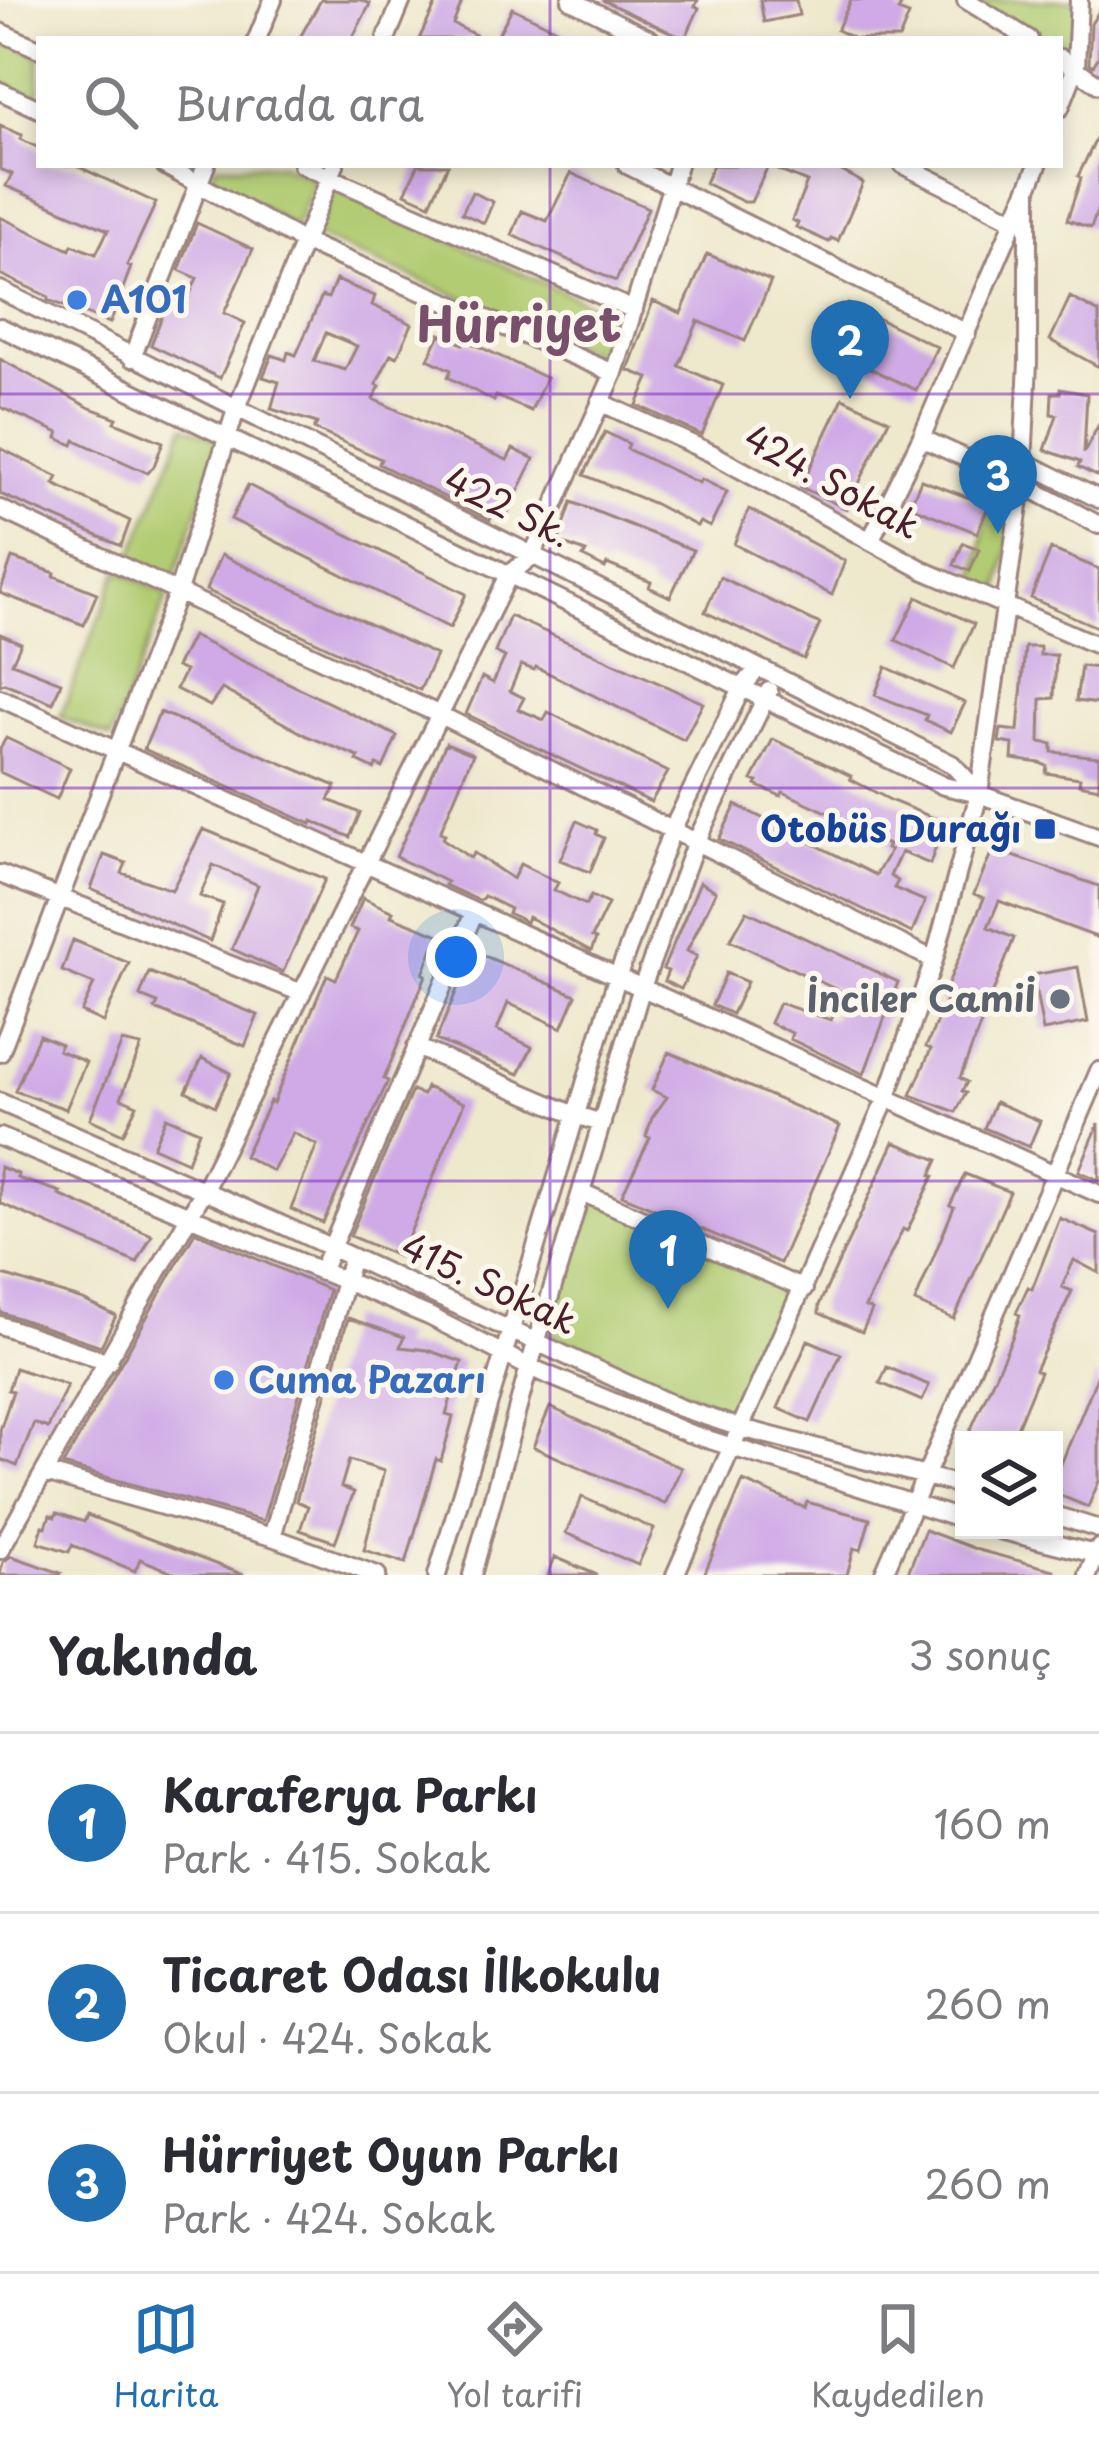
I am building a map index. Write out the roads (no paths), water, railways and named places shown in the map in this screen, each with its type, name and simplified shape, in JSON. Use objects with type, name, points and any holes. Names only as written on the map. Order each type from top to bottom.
[{"type":"street","points":[[258,36],[273,0]]},
{"type":"street","points":[[387,36],[401,0]]},
{"type":"street","points":[[571,0],[644,36]]},
{"type":"street","points":[[966,0],[1024,36]]},
{"type":"street","points":[[1078,0],[1068,63],[1099,85]]},
{"type":"street","points":[[0,32],[36,48]]},
{"type":"street","points":[[0,91],[36,108]]},
{"type":"street","points":[[633,168],[967,332]]},
{"type":"street","points":[[0,1550],[202,1192],[508,575],[532,556],[614,373],[677,168]]},
{"type":"street","points":[[909,168],[1016,221]]},
{"type":"street","points":[[870,541],[921,438],[1037,168]]},
{"type":"street","points":[[0,1053],[178,591],[236,410],[333,171],[634,310]]},
{"type":"street","points":[[132,358],[203,173],[304,242],[614,373]]},
{"type":"street","points":[[675,1575],[887,1097],[934,960],[980,794],[1022,484],[1028,191]]},
{"type":"street","name":"422 Sk.","points":[[0,290],[952,764],[980,794]]},
{"type":"street","name":"422 Sk.","points":[[0,326],[944,786],[980,794],[1099,837]]},
{"type":"street","name":"424. Sokak","points":[[600,401],[711,453],[925,571],[1099,646]]},
{"type":"street","points":[[921,438],[1099,525]]},
{"type":"street","points":[[1023,461],[1099,499]]},
{"type":"street","points":[[0,509],[440,715],[934,960]]},
{"type":"street","points":[[437,1575],[616,978],[672,830],[742,688],[758,668]]},
{"type":"street","points":[[472,1575],[641,990],[694,844],[777,677]]},
{"type":"street","points":[[0,698],[1099,1194]]},
{"type":"street","points":[[0,874],[302,993]]},
{"type":"street","points":[[321,1272],[474,913]]},
{"type":"street","points":[[416,1047],[602,1123]]},
{"type":"street","points":[[884,1575],[1099,1071]]},
{"type":"street","name":"415. Sokak","points":[[0,1102],[352,1256],[680,1408],[955,1483]]},
{"type":"street","name":"415. Sokak","points":[[0,1137],[344,1281],[504,1351],[529,1367],[732,1448],[955,1517]]},
{"type":"street","points":[[581,1192],[805,1288]]},
{"type":"street","points":[[272,1537],[352,1256]]},
{"type":"street","points":[[0,1325],[109,1362]]},
{"type":"street","points":[[45,1473],[272,1537],[377,1575]]},
{"type":"street","points":[[1063,1517],[1099,1529]]},
{"type":"street","points":[[1040,1539],[1098,1552],[1088,1575]]},
{"type":"place","name":"A101","points":[[77,300]]},
{"type":"place","name":"Ticaret Odası İlkokulu","points":[[850,399]]},
{"type":"place","name":"Hürriyet Oyun Parkı","points":[[998,534]]},
{"type":"place","name":"Otobüs Durağı","points":[[1045,829]]},
{"type":"place","name":"İnciler Camiİ","points":[[1060,999]]},
{"type":"place","name":"Karaferya Parkı","points":[[668,1309]]},
{"type":"place","name":"Cuma Pazarı","points":[[224,1380]]},
{"type":"district","name":"Hürriyet","points":[[519,325]]}]
